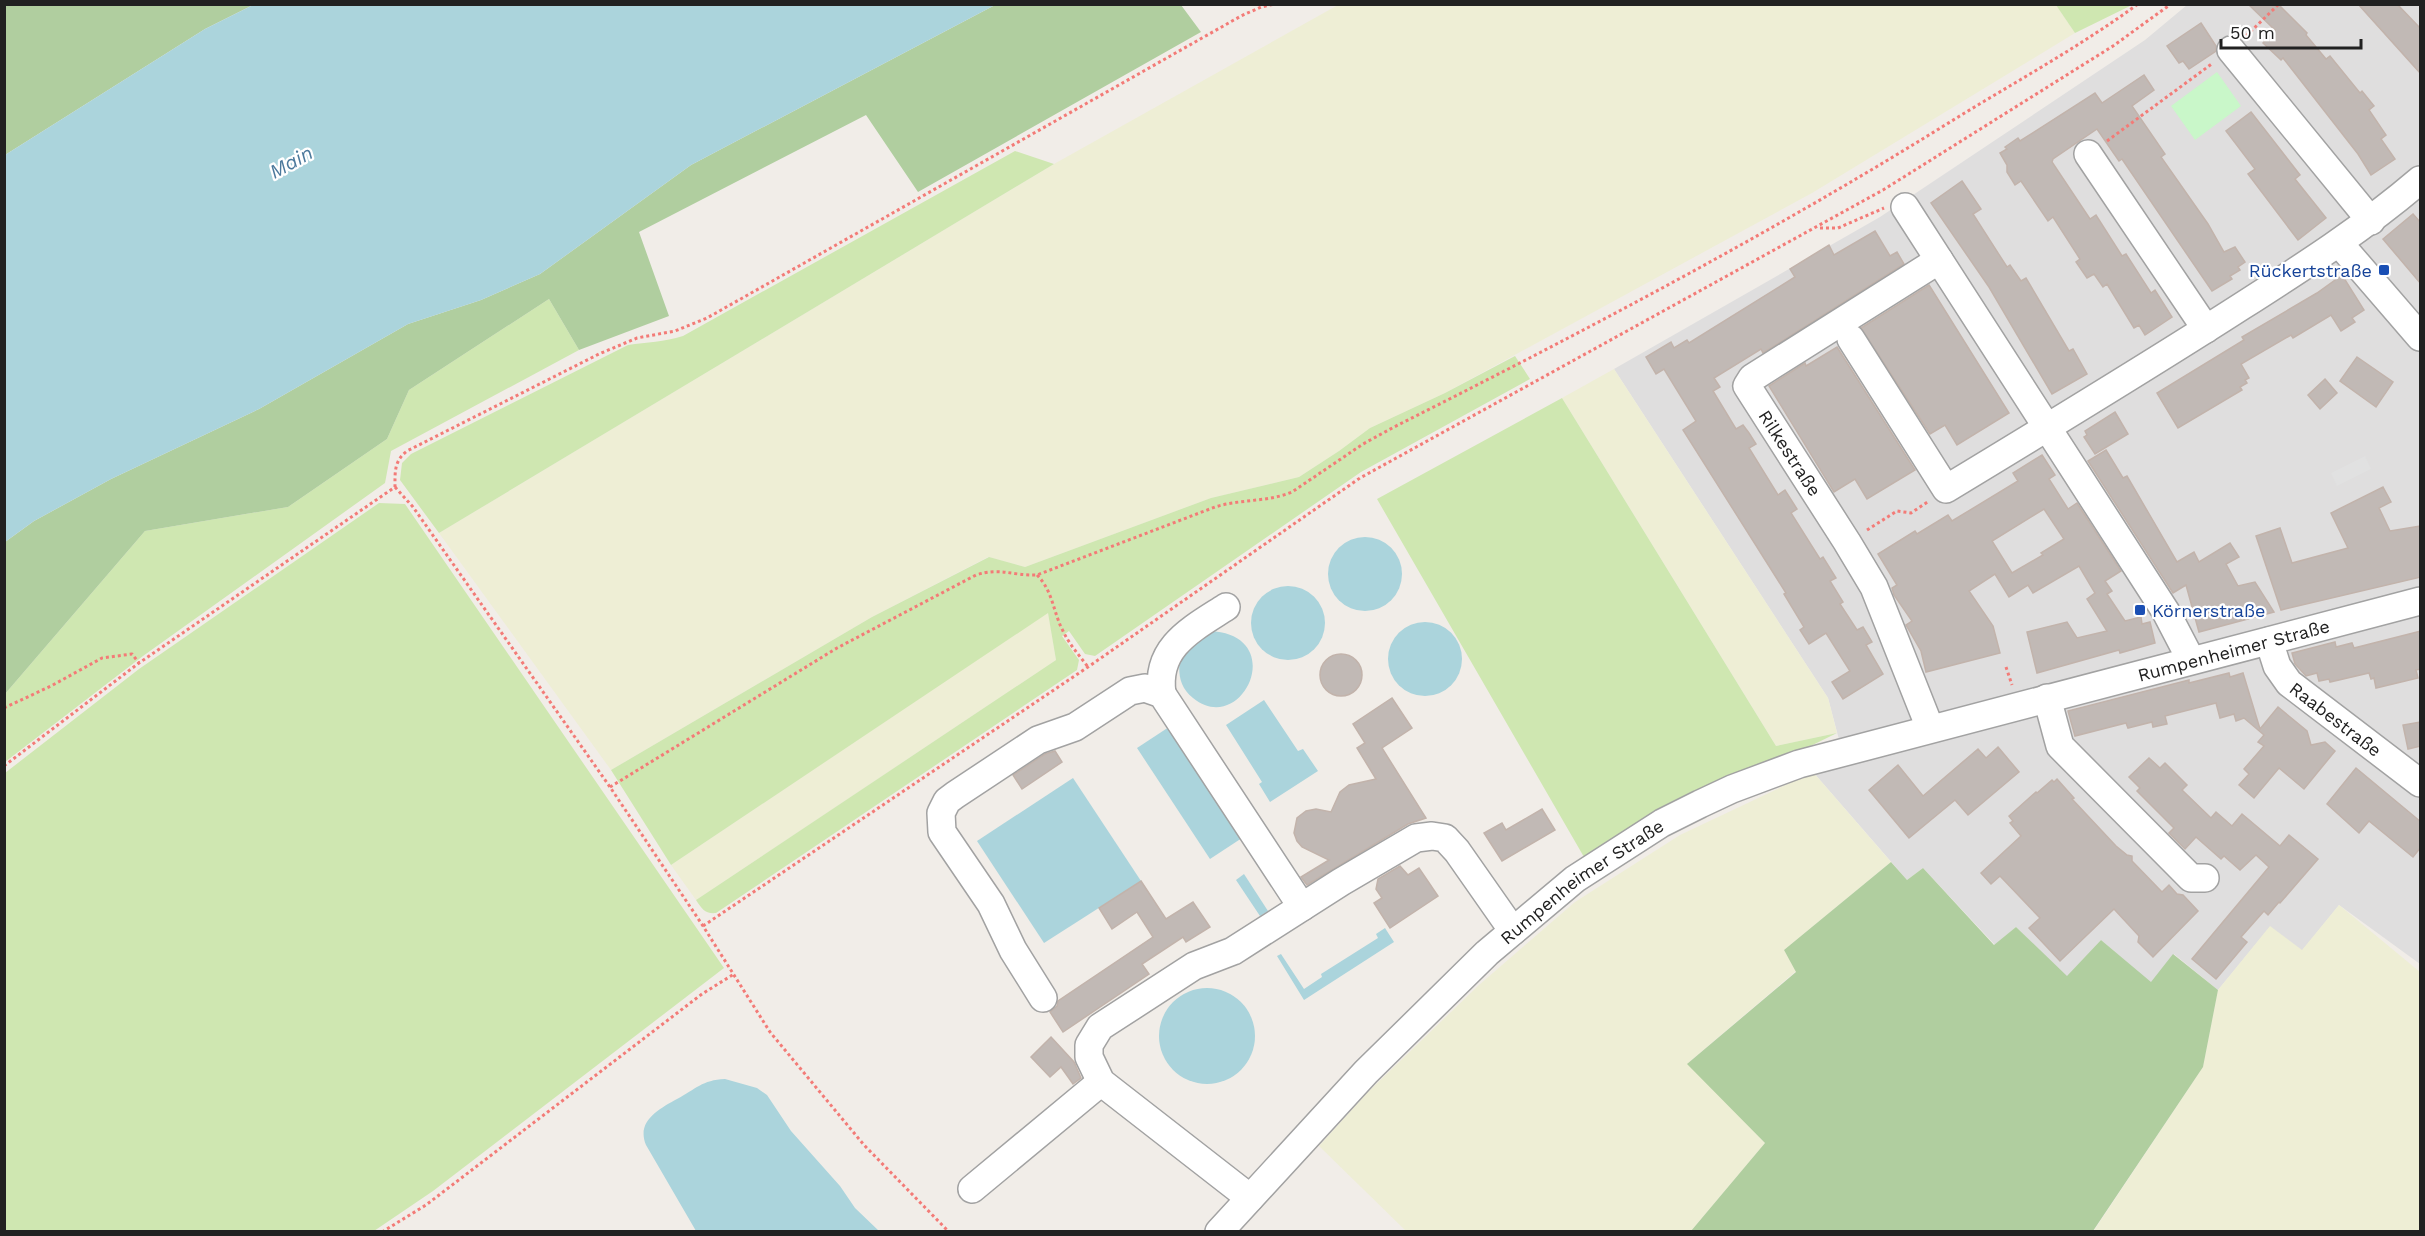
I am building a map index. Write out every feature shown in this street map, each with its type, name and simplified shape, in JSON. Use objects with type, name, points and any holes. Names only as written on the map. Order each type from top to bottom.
[{"type":"street","points":[[2231,50],[2371,221]]},
{"type":"street","points":[[2088,154],[2206,329]]},
{"type":"street","points":[[1851,339],[1946,489],[2206,329],[2339,243],[2371,221],[2421,180]]},
{"type":"street","points":[[1905,207],[2166,612],[2191,660]]},
{"type":"street","points":[[2339,243],[2421,337]]},
{"type":"street","name":"Rilkestraße","points":[[1930,728],[1877,594],[1848,542],[1749,391],[1748,382],[1939,260]]},
{"type":"street","name":"Rumpenheimer Straße","points":[[1219,1232],[1366,1072],[1487,953],[1575,879],[1652,830],[1700,804],[1732,789],[1799,764],[2421,601]]},
{"type":"street","points":[[1226,607],[1195,627],[1168,652],[1162,665],[1160,678],[1162,694],[1302,907]]},
{"type":"street","name":"Raabestraße","points":[[2268,641],[2277,666],[2289,683],[2421,783]]},
{"type":"street","points":[[1043,998],[1013,950],[991,904],[942,832],[941,813],[955,795],[1038,740],[1075,727],[1130,690],[1146,688],[1162,694]]},
{"type":"street","points":[[2047,698],[2060,746],[2191,878],[2205,878]]},
{"type":"street","points":[[1250,1198],[1101,1082],[1089,1057],[1089,1045],[1100,1027],[1194,966],[1233,951],[1416,838],[1432,836],[1444,838],[1457,851],[1513,931]]},
{"type":"street","points":[[972,1189],[1101,1082]]},
{"type":"path","points":[[949,1232],[864,1145],[770,1032],[703,926],[610,787],[413,507],[395,487],[398,460],[407,451],[599,354],[637,338],[675,331],[707,318],[1241,15],[1266,5],[1275,4]]},
{"type":"path","points":[[610,787],[837,648],[976,575],[991,570],[1004,570],[1018,576],[1037,575],[1215,507],[1234,501],[1282,497],[1292,492],[1383,433],[1593,326],[1891,160],[2067,52],[2138,4]]},
{"type":"path","points":[[703,926],[1088,667],[1375,470],[1883,190],[2103,53],[2171,4]]},
{"type":"path","points":[[2088,154],[2231,50],[2280,4]]},
{"type":"path","points":[[1819,227],[1838,228],[1884,208],[1905,207]]},
{"type":"path","points":[[4,766],[139,663],[395,487]]},
{"type":"path","points":[[1848,542],[1897,511],[1911,513],[1946,489]]},
{"type":"path","points":[[1037,575],[1050,593],[1064,634],[1088,667]]},
{"type":"path","points":[[4,708],[51,687],[102,658],[132,654],[139,663]]},
{"type":"path","points":[[382,1232],[426,1205],[702,994],[734,974]]},
{"type":"shaded area","points":[[2187,5],[2420,5],[2420,964],[2339,905],[2302,951],[2270,927],[2218,990],[2174,954],[2151,983],[2101,940],[2067,977],[2016,927],[1995,945],[1923,868],[1907,880],[1813,772],[1845,762],[1828,698],[1614,369],[1880,217],[2145,40]]},
{"type":"shaded area","points":[[2365,456],[2371,469],[2337,486],[2331,473]]},
{"type":"green space","points":[[2056,4],[2075,33],[1812,193],[1445,393],[1370,428],[1299,477],[1211,498],[1025,567],[988,557],[872,617],[611,770],[439,533],[1054,164],[1338,5]]},
{"type":"green space","points":[[5,5],[253,5],[205,29],[5,155]]},
{"type":"green space","points":[[995,5],[1181,5],[1201,32],[918,192],[866,115],[639,232],[669,316],[579,350],[549,299],[409,390],[387,439],[288,507],[145,531],[5,694],[5,542],[34,521],[111,479],[259,409],[408,324],[481,300],[540,274],[691,165]]},
{"type":"green space","points":[[2056,5],[2132,5],[2075,33]]},
{"type":"green space","points":[[2217,72],[2241,106],[2195,140],[2171,106]]},
{"type":"green space","points":[[1015,151],[1054,164],[439,533],[400,480],[402,463],[411,454],[628,345],[683,336]]},
{"type":"green space","points":[[549,299],[579,350],[391,451],[385,483],[143,656],[5,762],[5,694],[145,531],[288,507],[387,439],[409,390]]},
{"type":"green space","points":[[1515,356],[1530,379],[1361,472],[1095,656],[1085,654],[1069,631],[1062,636],[1079,660],[1077,670],[716,913],[704,910],[696,900],[1056,660],[1048,613],[671,865],[611,770],[872,617],[989,557],[1025,567],[1211,498],[1299,477],[1370,428],[1445,393]]},
{"type":"green space","points":[[1614,369],[1828,698],[1837,733],[1776,746],[1562,398]]},
{"type":"green space","points":[[1562,398],[1776,746],[1837,733],[1584,857],[1377,499]]},
{"type":"green space","points":[[379,503],[405,504],[724,968],[433,1191],[374,1231],[5,1231],[5,773],[139,669]]},
{"type":"green space","points":[[1048,612],[1056,660],[696,900],[671,865]]},
{"type":"green space","points":[[1813,772],[1891,862],[1784,950],[1796,971],[1688,1063],[1765,1143],[1691,1231],[1406,1231],[1319,1146],[1368,1092],[1479,985],[1575,902],[1680,835]]},
{"type":"green space","points":[[1891,862],[1907,880],[1923,868],[1994,945],[2016,927],[2067,976],[2101,940],[2151,982],[2173,954],[2218,990],[2203,1067],[2093,1231],[1691,1231],[1765,1143],[1687,1064],[1796,972],[1784,950]]},
{"type":"green space","points":[[2339,905],[2420,972],[2420,1231],[2093,1232],[2203,1067],[2218,990],[2270,926],[2302,950]]},
{"type":"water","name":"Main","points":[[253,5],[995,5],[691,165],[540,274],[481,300],[408,324],[259,409],[111,479],[34,521],[5,542],[5,155],[205,29]]},
{"type":"water","points":[[1358,537],[1372,537],[1386,543],[1396,553],[1402,567],[1400,588],[1386,605],[1372,611],[1358,611],[1344,605],[1334,595],[1328,581],[1328,567],[1334,553],[1344,543]]},
{"type":"water","points":[[1281,586],[1295,586],[1309,592],[1319,602],[1325,616],[1323,637],[1309,654],[1295,660],[1281,660],[1267,654],[1257,644],[1251,630],[1251,616],[1257,602],[1267,592]]},
{"type":"water","points":[[1418,622],[1432,622],[1446,628],[1456,638],[1462,652],[1460,673],[1446,690],[1432,696],[1418,696],[1404,690],[1394,680],[1388,666],[1388,652],[1394,638],[1404,628]]},
{"type":"water","points":[[1210,631],[1234,637],[1248,649],[1253,665],[1250,681],[1241,695],[1228,705],[1211,707],[1193,698],[1188,694],[1181,679],[1180,657]]},
{"type":"water","points":[[1264,700],[1298,751],[1303,749],[1318,771],[1270,802],[1259,784],[1262,782],[1226,725]]},
{"type":"water","points":[[1169,727],[1242,838],[1210,859],[1137,748]]},
{"type":"water","points":[[1073,778],[1141,881],[1044,943],[977,841]]},
{"type":"water","points":[[1244,874],[1268,911],[1260,916],[1236,880]]},
{"type":"water","points":[[1385,928],[1394,942],[1304,1000],[1277,956],[1281,954],[1304,989],[1322,977],[1321,974],[1378,938],[1376,934]]},
{"type":"water","points":[[1207,988],[1225,992],[1241,1002],[1251,1018],[1255,1036],[1251,1054],[1241,1070],[1225,1080],[1207,1084],[1189,1080],[1173,1070],[1163,1054],[1159,1036],[1163,1018],[1173,1002],[1189,992]]},
{"type":"water","points":[[725,1079],[757,1088],[767,1095],[791,1131],[840,1186],[855,1208],[879,1231],[696,1231],[646,1145],[644,1129],[651,1117],[663,1107],[705,1083]]},
{"type":"building","points":[[2248,4],[2278,4],[2307,33],[2306,35],[2326,59],[2330,56],[2360,93],[2362,91],[2374,106],[2369,110],[2386,135],[2381,139],[2395,159],[2371,175],[2358,154],[2283,58],[2281,60],[2263,43],[2275,30]]},
{"type":"building","points":[[2358,4],[2397,4],[2421,29],[2421,74]]},
{"type":"building","points":[[2201,23],[2216,46],[2216,51],[2189,69],[2183,61],[2179,63],[2167,46]]},
{"type":"building","points":[[2144,75],[2154,90],[2132,106],[2165,154],[2161,157],[2208,224],[2224,252],[2235,247],[2245,262],[2238,267],[2240,270],[2230,276],[2232,279],[2212,291],[2122,159],[2119,161],[2097,129],[2053,159],[2052,162],[2090,219],[2096,215],[2122,256],[2126,254],[2151,293],[2155,290],[2172,317],[2145,335],[2139,325],[2134,328],[2107,284],[2103,287],[2094,274],[2087,278],[2076,262],[2080,259],[2053,217],[2048,221],[2021,181],[2015,185],[2000,153],[2018,138],[2020,141],[2095,93],[2102,103]]},
{"type":"building","points":[[2251,112],[2300,175],[2295,179],[2326,218],[2298,240],[2248,174],[2255,169],[2226,131]]},
{"type":"building","points":[[1962,181],[1981,209],[1973,214],[2007,267],[2010,265],[2021,281],[2026,278],[2069,351],[2073,349],[2087,374],[2052,394],[1989,287],[1931,203]]},
{"type":"building","points":[[2413,214],[2421,223],[2421,284],[2383,239]]},
{"type":"building","points":[[1875,231],[1890,256],[1897,252],[1904,264],[1763,353],[1761,349],[1714,378],[1720,387],[1713,391],[1736,429],[1743,425],[1756,444],[1749,448],[1778,495],[1785,490],[1797,509],[1791,513],[1820,559],[1823,557],[1836,578],[1830,581],[1843,602],[1840,604],[1857,630],[1863,627],[1872,642],[1866,645],[1883,674],[1843,699],[1832,682],[1850,671],[1826,633],[1809,644],[1800,630],[1804,627],[1784,594],[1786,593],[1683,430],[1696,421],[1664,369],[1656,374],[1646,357],[1671,342],[1674,348],[1687,340],[1689,343],[1795,277],[1790,269],[1829,245],[1834,255]]},
{"type":"building","points":[[2342,275],[2364,310],[2352,318],[2355,322],[2341,331],[2331,315],[2293,338],[2291,335],[2241,364],[2249,378],[2245,380],[2247,383],[2240,387],[2242,390],[2178,428],[2157,393],[2244,340],[2242,337],[2317,293]]},
{"type":"building","points":[[1929,285],[2009,413],[1957,445],[1945,425],[1930,434],[1861,328]]},
{"type":"building","points":[[1837,347],[1915,470],[1867,499],[1855,479],[1834,492],[1769,386],[1805,363],[1806,366]]},
{"type":"building","points":[[2357,357],[2393,382],[2376,407],[2340,381]]},
{"type":"building","points":[[2325,379],[2337,393],[2320,409],[2308,395]]},
{"type":"building","points":[[2115,412],[2128,434],[2095,454],[2084,437],[2087,435],[2085,431]]},
{"type":"building","points":[[2106,450],[2123,478],[2127,476],[2177,562],[2194,552],[2199,562],[2230,543],[2239,557],[2226,564],[2238,586],[2255,582],[2274,612],[2199,632],[2186,585],[2173,593],[2088,461]]},
{"type":"building","points":[[2042,455],[2055,475],[2049,479],[2068,509],[2077,503],[2121,571],[2105,581],[2112,591],[2107,594],[2125,621],[2141,617],[2142,624],[2150,622],[2155,643],[2120,653],[2119,650],[2037,673],[2027,632],[2067,622],[2077,638],[2107,631],[2087,599],[2095,593],[2079,566],[2033,593],[2028,585],[2009,597],[1995,574],[1969,591],[1993,626],[2000,653],[1926,672],[1921,651],[1906,625],[1912,621],[1894,595],[1892,588],[1897,585],[1878,554],[1915,531],[1917,534],[1948,515],[1952,521],[2018,481],[2013,473]],"holes":[[[2044,509],[2064,539],[2041,553],[2043,555],[2012,573],[1992,541]]]},
{"type":"building","points":[[2383,487],[2391,502],[2379,508],[2390,531],[2421,526],[2421,577],[2281,610],[2256,536],[2280,528],[2292,563],[2348,548],[2331,513]]},
{"type":"building","points":[[2421,631],[2421,669],[2416,670],[2418,678],[2376,688],[2374,678],[2371,679],[2369,673],[2330,682],[2329,679],[2319,681],[2317,673],[2306,676],[2295,664],[2292,653],[2335,642],[2336,647],[2352,643],[2354,648]]},
{"type":"building","points":[[1341,654],[1356,660],[1362,675],[1356,690],[1341,696],[1326,690],[1320,675],[1326,660]]},
{"type":"building","points":[[2229,673],[2230,677],[2243,673],[2260,729],[2278,707],[2307,731],[2311,745],[2325,742],[2335,751],[2304,789],[2279,768],[2254,798],[2239,785],[2249,774],[2244,769],[2264,746],[2258,742],[2264,735],[2244,718],[2236,721],[2234,714],[2220,718],[2216,703],[2165,716],[2167,724],[2153,727],[2152,722],[2128,728],[2126,723],[2075,736],[2068,711],[2189,680],[2189,683]]},
{"type":"building","points":[[1392,698],[1412,728],[1382,748],[1426,818],[1408,824],[1307,885],[1301,877],[1329,860],[1302,847],[1297,841],[1294,833],[1297,818],[1306,811],[1316,809],[1331,812],[1340,792],[1349,785],[1376,779],[1357,748],[1365,743],[1353,724]]},
{"type":"building","points":[[2421,722],[2421,746],[2408,749],[2403,725]]},
{"type":"building","points":[[1998,747],[2019,772],[1968,815],[1955,800],[1909,838],[1869,790],[1898,765],[1923,796],[1978,749],[1986,758]]},
{"type":"building","points":[[1055,751],[1062,762],[1022,789],[1013,775],[1045,754]]},
{"type":"building","points":[[2149,758],[2160,768],[2165,763],[2187,785],[2182,790],[2211,818],[2216,812],[2232,826],[2242,814],[2280,846],[2289,835],[2318,859],[2280,903],[2268,915],[2264,911],[2241,937],[2247,942],[2216,979],[2192,959],[2269,867],[2256,855],[2240,870],[2224,856],[2221,859],[2196,837],[2185,849],[2169,833],[2174,828],[2137,791],[2140,788],[2129,777]]},
{"type":"building","points":[[2356,768],[2421,822],[2421,847],[2413,857],[2369,821],[2359,833],[2327,804]]},
{"type":"building","points":[[2057,779],[2074,798],[2072,799],[2116,846],[2127,855],[2132,856],[2132,861],[2162,892],[2169,885],[2177,894],[2183,895],[2198,911],[2153,957],[2138,942],[2139,936],[2114,909],[2060,961],[2029,928],[2040,918],[2000,876],[1991,884],[1981,873],[2021,836],[2010,823],[2013,821],[2009,816],[2036,792]]},
{"type":"building","points":[[1542,809],[1555,830],[1502,861],[1484,833],[1502,823],[1506,830]]},
{"type":"building","points":[[1400,866],[1408,875],[1419,868],[1438,896],[1390,928],[1374,903],[1382,898],[1376,889],[1378,879]]},
{"type":"building","points":[[1141,881],[1166,919],[1193,902],[1210,927],[1186,942],[1183,937],[1142,964],[1149,974],[1063,1032],[1050,1012],[1057,1006],[1058,1001],[1153,937],[1137,912],[1112,929],[1099,908]]},
{"type":"building","points":[[1051,1037],[1074,1062],[1081,1078],[1073,1084],[1061,1067],[1050,1077],[1031,1057]]},
{"type":"place","name":"Rückertstraße","points":[[2384,270]]},
{"type":"place","name":"Körnerstraße","points":[[2140,610]]}]
